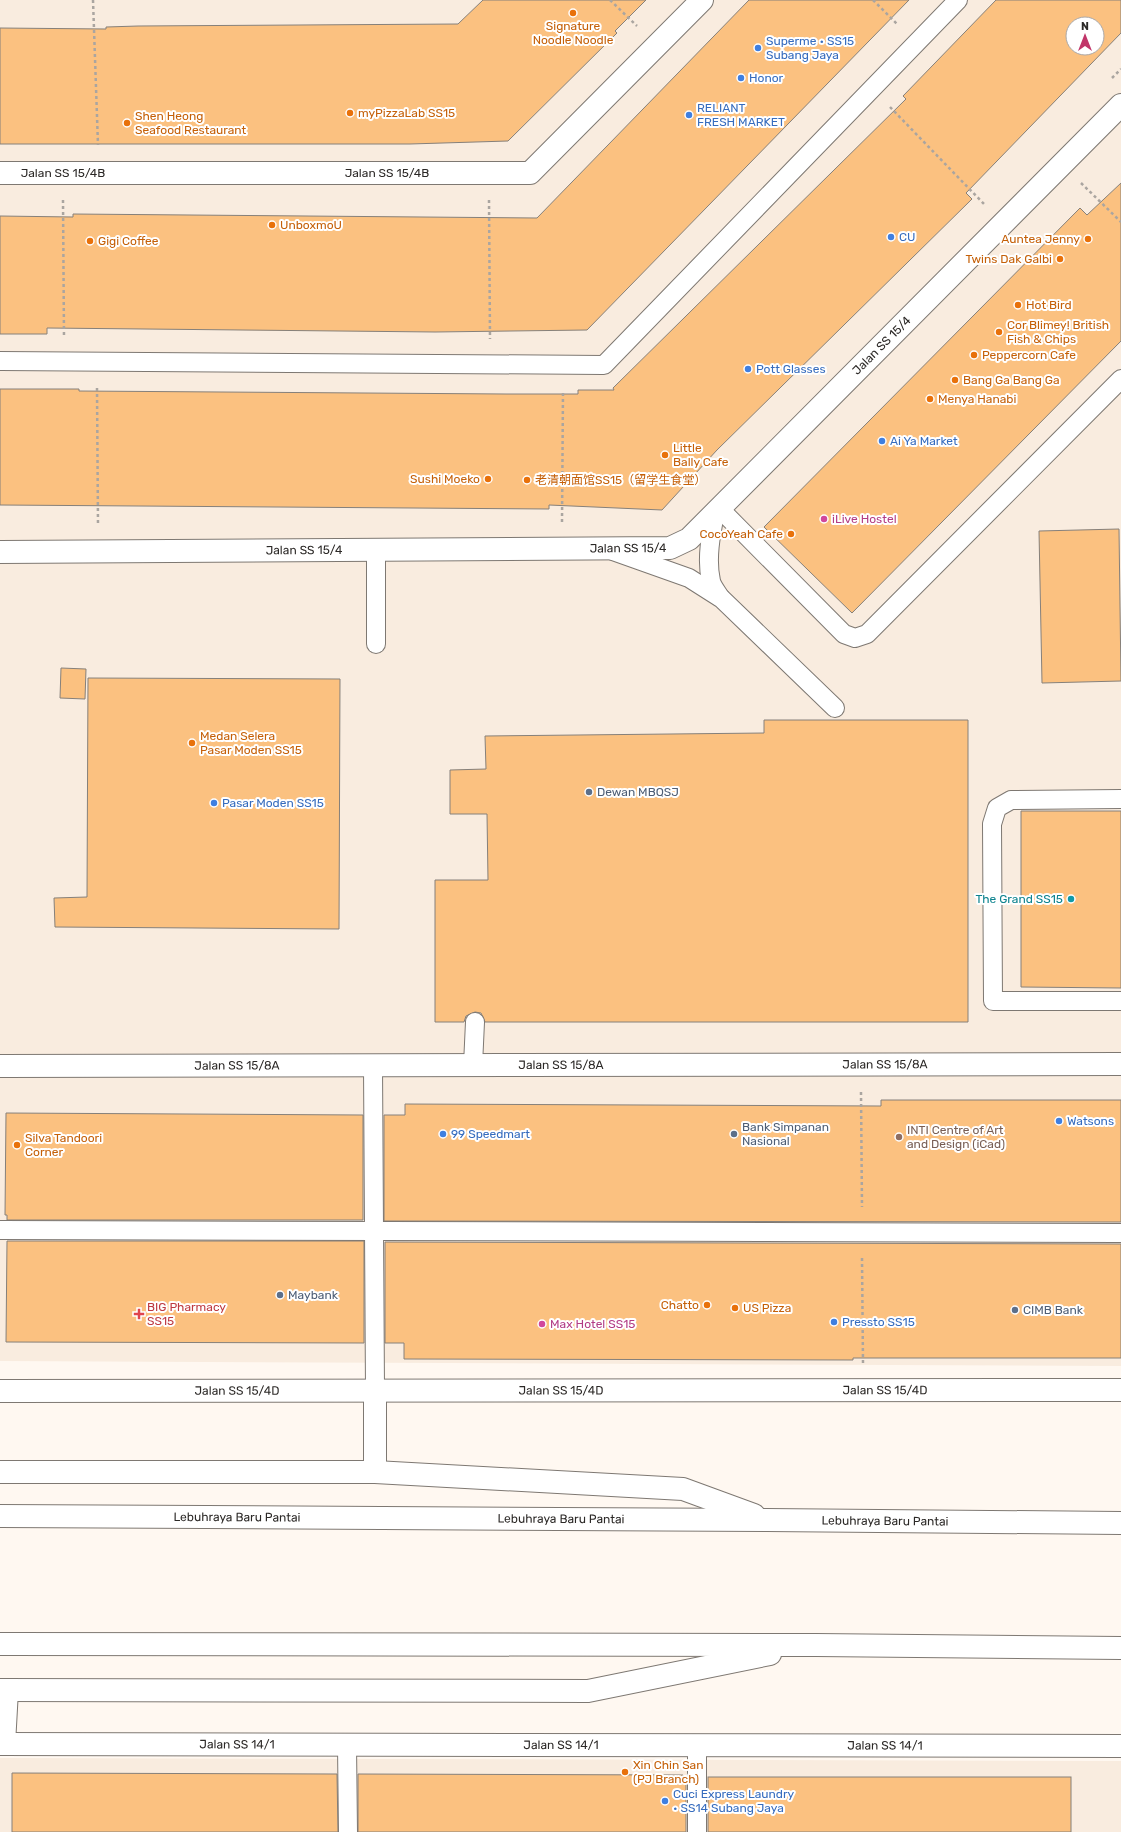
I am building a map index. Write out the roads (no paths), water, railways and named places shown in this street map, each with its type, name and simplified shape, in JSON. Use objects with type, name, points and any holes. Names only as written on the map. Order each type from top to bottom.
[{"type":"main road","name":"Jalan SS 15/4B","points":[[0,173],[530,173],[702,0]]},
{"type":"main road","name":"Jalan SS 15/4","points":[[0,552],[548,550],[670,548],[689,540],[1002,223],[1121,105]]},
{"type":"main road","name":"Jalan SS 15/8A","points":[[0,1066],[1121,1064]]},
{"type":"main road","points":[[374,1390],[375,1472]]},
{"type":"main road","name":"Jalan SS 15/4D","points":[[0,1391],[1121,1390]]},
{"type":"main road","points":[[0,1472],[375,1472],[683,1489],[767,1520]]},
{"type":"main road","name":"Lebuhraya Baru Pantai","points":[[0,1516],[1121,1523]]},
{"type":"main road","points":[[0,1644],[816,1645],[1121,1648]]},
{"type":"main road","points":[[1,1748],[4,1690],[588,1691],[816,1645]]},
{"type":"main road","name":"Jalan SS 14/1","points":[[1,1748],[347,1745],[1121,1746]]},
{"type":"lane","points":[[0,361],[604,365],[958,0]]},
{"type":"lane","points":[[717,511],[844,634],[855,638],[867,634],[1121,379]]},
{"type":"lane","points":[[717,511],[710,550],[711,582],[722,599]]},
{"type":"lane","points":[[607,549],[689,578],[722,599],[835,708]]},
{"type":"lane","points":[[376,550],[376,644]]},
{"type":"lane","points":[[1121,799],[1011,800],[997,808],[992,824],[993,1000],[1121,1001]]},
{"type":"lane","points":[[473,1065],[475,1022]]},
{"type":"lane","points":[[374,1066],[374,1390]]},
{"type":"lane","points":[[0,1230],[1121,1234]]},
{"type":"lane","points":[[347,1745],[348,1832]]},
{"type":"lane","points":[[697,1745],[697,1832]]},
{"type":"place","name":"Signature Noodle Noodle","points":[[573,13]]},
{"type":"place","name":"Superme • SS15 Subang Jaya","points":[[758,48]]},
{"type":"place","name":"Honor","points":[[741,78]]},
{"type":"place","name":"myPizzaLab SS15","points":[[350,113]]},
{"type":"place","name":"RELIANT FRESH MARKET","points":[[689,115]]},
{"type":"place","name":"Shen Heong Seafood Restaurant","points":[[127,123]]},
{"type":"place","name":"UnboxmoU","points":[[272,225]]},
{"type":"place","name":"CU","points":[[891,237]]},
{"type":"place","name":"Auntea Jenny","points":[[1088,239]]},
{"type":"place","name":"Gigi Coffee","points":[[90,241]]},
{"type":"place","name":"Twins Dak Galbi","points":[[1060,259]]},
{"type":"place","name":"Hot Bird","points":[[1018,305]]},
{"type":"place","name":"Cor Blimey! British Fish & Chips","points":[[999,332]]},
{"type":"place","name":"Peppercorn Cafe","points":[[974,355]]},
{"type":"place","name":"Pott Glasses","points":[[748,369]]},
{"type":"place","name":"Bang Ga Bang Ga","points":[[955,380]]},
{"type":"place","name":"Menya Hanabi","points":[[930,399]]},
{"type":"place","name":"Ai Ya Market","points":[[882,441]]},
{"type":"place","name":"Little Bally Cafe","points":[[665,455]]},
{"type":"place","name":"Sushi Moeko","points":[[488,479]]},
{"type":"place","name":"老清朝面馆SS15（留学生食堂）","points":[[527,480]]},
{"type":"place","name":"iLive Hostel","points":[[824,519]]},
{"type":"place","name":"CocoYeah Cafe","points":[[791,534]]},
{"type":"place","name":"Medan Selera Pasar Moden SS15","points":[[192,743]]},
{"type":"place","name":"Dewan MBQSJ","points":[[589,792]]},
{"type":"place","name":"Pasar Moden SS15","points":[[214,803]]},
{"type":"place","name":"The Grand SS15","points":[[1071,899]]},
{"type":"place","name":"Watsons","points":[[1059,1121]]},
{"type":"place","name":"99 Speedmart","points":[[443,1134]]},
{"type":"place","name":"Bank Simpanan Nasional","points":[[734,1134]]},
{"type":"place","name":"INTI Centre of Art and Design (iCad)","points":[[899,1137]]},
{"type":"place","name":"Silva Tandoori Corner","points":[[17,1145]]},
{"type":"place","name":"Maybank","points":[[280,1295]]},
{"type":"place","name":"Chatto","points":[[707,1305]]},
{"type":"place","name":"US Pizza","points":[[735,1308]]},
{"type":"place","name":"CIMB Bank","points":[[1015,1310]]},
{"type":"place","name":"BIG Pharmacy SS15","points":[[139,1314]]},
{"type":"place","name":"Pressto SS15","points":[[834,1322]]},
{"type":"place","name":"Max Hotel SS15","points":[[542,1324]]},
{"type":"place","name":"Xin Chin San (PJ Branch)","points":[[625,1772]]},
{"type":"place","name":"Cuci Express Laundry • SS14 Subang Jaya","points":[[665,1801]]}]
